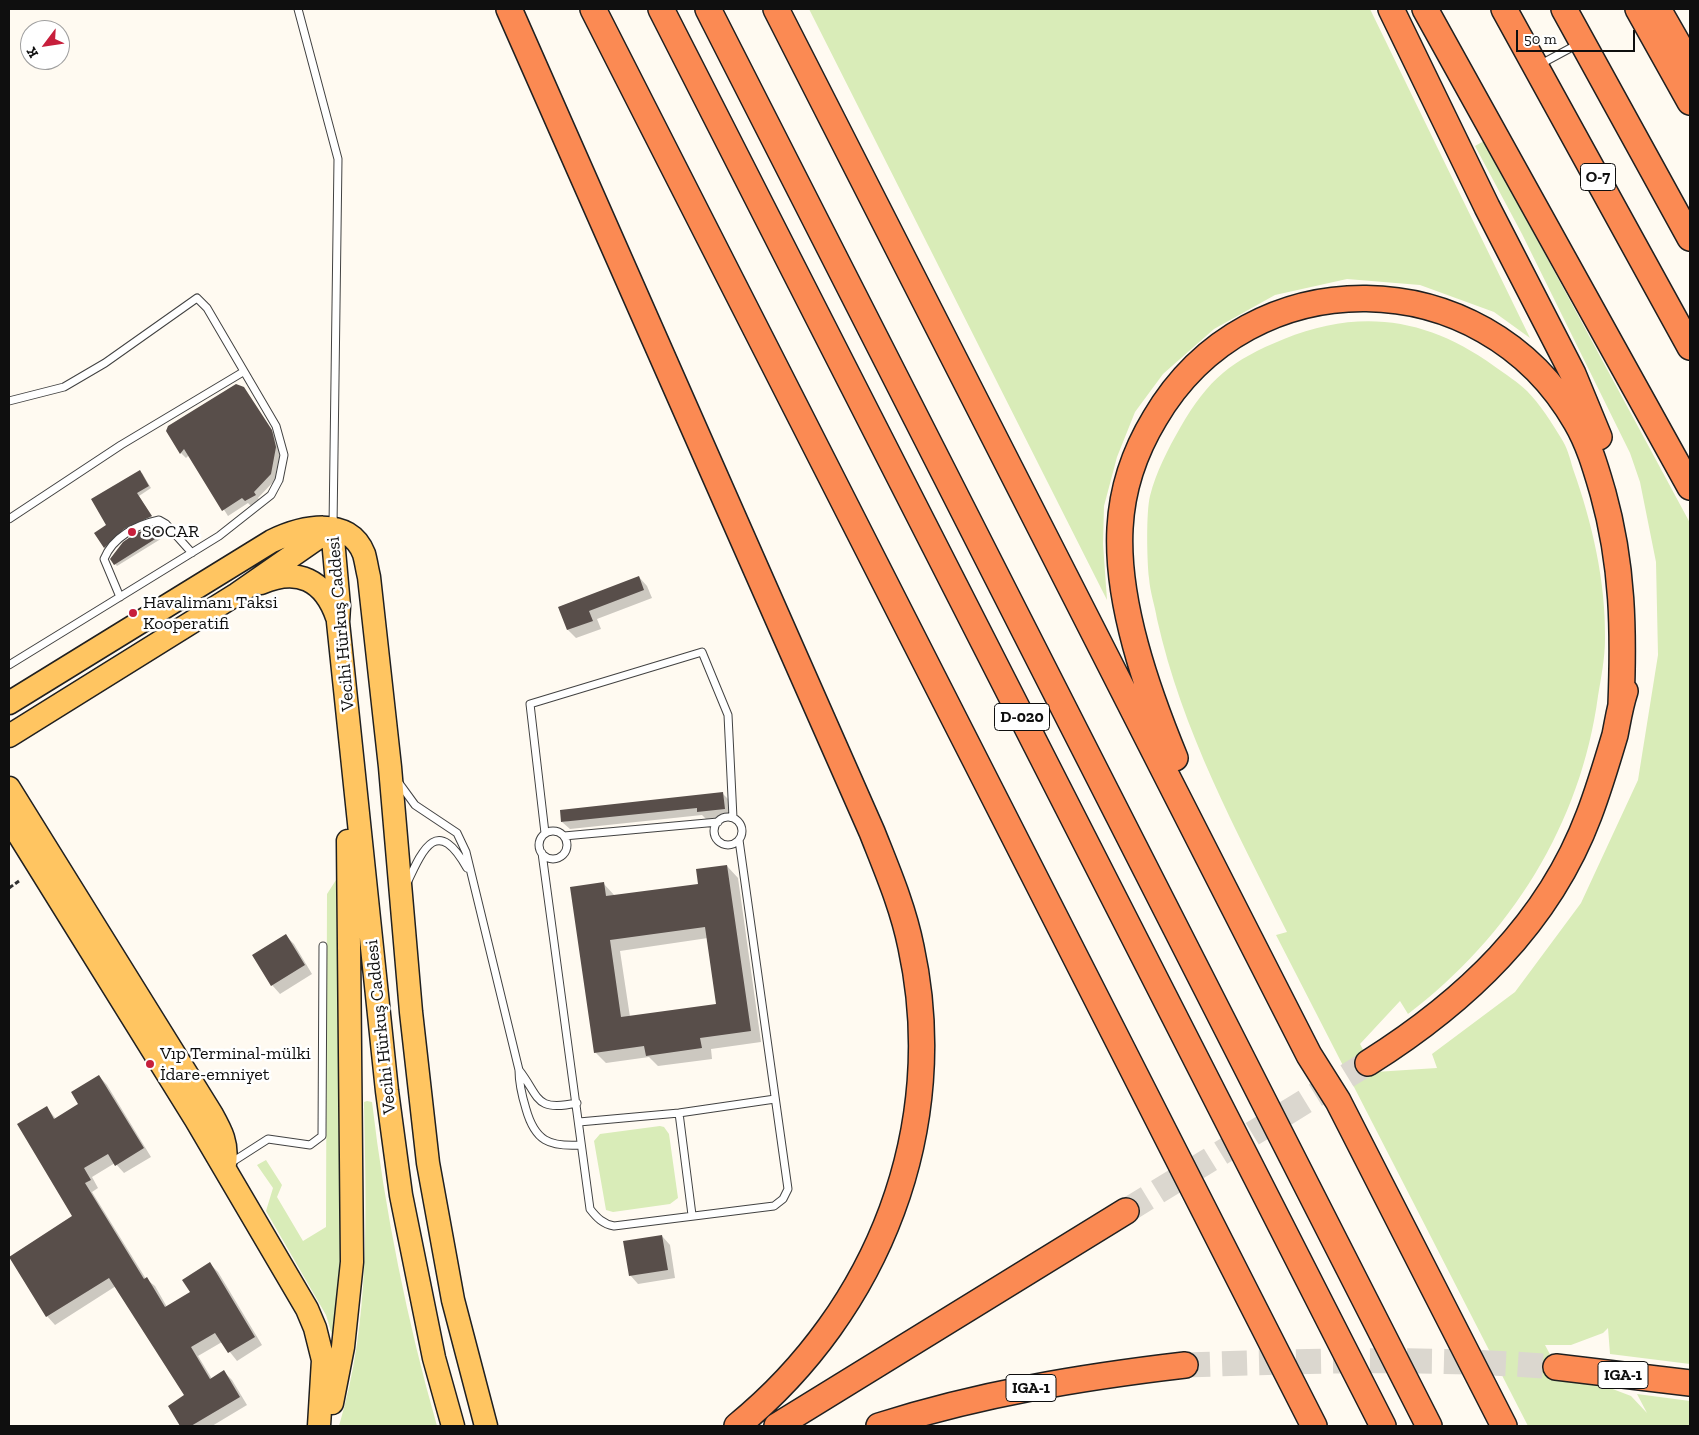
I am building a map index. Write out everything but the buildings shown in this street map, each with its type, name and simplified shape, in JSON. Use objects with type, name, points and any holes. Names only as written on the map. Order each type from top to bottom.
[{"type":"highway","points":[[509,9],[872,832],[904,918],[918,990],[921,1072],[917,1117],[906,1165],[878,1247],[860,1283],[826,1335],[775,1393],[737,1426]]},
{"type":"highway","points":[[593,9],[1314,1426]]},
{"type":"highway","name":"D-020","points":[[661,9],[1383,1426]]},
{"type":"highway","name":"D-020","points":[[708,9],[1429,1426]]},
{"type":"highway","points":[[776,9],[1310,1055],[1338,1101],[1504,1426]]},
{"type":"highway","points":[[1368,1063],[1429,1023],[1473,986],[1513,942],[1544,899],[1567,860],[1588,818],[1603,776],[1631,674],[1634,639],[1634,594],[1630,549],[1610,468],[1597,429],[1573,374],[1482,198],[1391,9]]},
{"type":"highway","points":[[1425,9],[1690,487]]},
{"type":"highway","name":"O-7","points":[[1504,9],[1690,347]]},
{"type":"highway","points":[[1564,9],[1690,238]]},
{"type":"highway","points":[[1638,9],[1690,102]]},
{"type":"highway","points":[[1658,9],[1690,65]]},
{"type":"highway","points":[[1338,1101],[1330,1070],[1180,771],[1151,697],[1138,652],[1121,563],[1120,528],[1131,471],[1144,437],[1167,397],[1201,360],[1249,326],[1286,311],[1328,300],[1377,298],[1412,302],[1463,319],[1523,356],[1545,377],[1576,423],[1595,466],[1610,516],[1618,555],[1624,634],[1621,705]]},
{"type":"highway","points":[[776,1426],[1126,1212]]},
{"type":"highway","name":"IGA-1","points":[[879,1426],[994,1395],[1089,1377],[1185,1365]]},
{"type":"highway","name":"IGA-1","points":[[1556,1367],[1690,1383]]},
{"type":"main road","points":[[9,703],[272,540],[288,533],[314,528],[332,528]]},
{"type":"main road","points":[[9,736],[237,594],[332,528]]},
{"type":"main road","name":"Vecihi Hürkuş Caddesi","points":[[453,1426],[434,1358],[401,1195],[387,1091],[338,622],[339,606],[332,528],[343,530],[355,539],[364,553],[369,577],[390,767],[418,1088],[428,1163],[453,1300],[486,1426]]},
{"type":"main road","points":[[237,594],[270,580],[296,576],[319,587],[332,603],[338,622]]},
{"type":"main road","points":[[325,1426],[343,1347],[352,1262],[348,839],[354,776]]},
{"type":"main road","points":[[9,788],[223,1135],[227,1149],[224,1167]]},
{"type":"main road","points":[[9,819],[224,1167],[307,1309],[315,1328],[322,1360],[319,1426]]},
{"type":"lane","points":[[298,9],[338,159],[332,528]]},
{"type":"lane","points":[[1537,67],[1582,42]]},
{"type":"lane","points":[[9,401],[64,387],[105,363],[197,298],[206,308],[276,426],[284,455],[279,480],[271,495],[256,509],[219,536],[9,665]]},
{"type":"lane","points":[[9,519],[121,445],[243,372]]},
{"type":"lane","points":[[120,597],[104,559],[110,545],[143,523],[159,520],[166,524],[192,553]]},
{"type":"lane","points":[[545,833],[530,704],[702,652],[728,715],[733,818],[742,829],[739,840],[788,1190],[783,1199],[774,1206],[614,1226],[606,1225],[590,1209],[540,840],[545,833],[554,831],[564,836],[718,822],[724,818],[733,818]]},
{"type":"lane","points":[[390,767],[415,805],[456,833],[466,852],[519,1070],[519,1087],[530,1126],[536,1134],[550,1143],[564,1146],[581,1146]]},
{"type":"lane","points":[[718,822],[714,831],[720,843],[729,846],[739,840]]},
{"type":"lane","points":[[542,853],[554,859],[563,855],[567,847],[564,836]]},
{"type":"lane","points":[[401,894],[418,855],[432,842],[442,841],[450,845],[458,853],[470,873]]},
{"type":"lane","points":[[224,1167],[268,1139],[310,1145],[322,1136],[323,946]]},
{"type":"lane","points":[[519,1070],[534,1096],[540,1101],[566,1105],[577,1103]]},
{"type":"lane","points":[[579,1122],[679,1113],[775,1099]]},
{"type":"lane","points":[[679,1113],[692,1215]]},
{"type":"path","points":[[9,888],[19,881]]},
{"type":"green space","points":[[809,9],[1370,9],[1530,338],[1494,312],[1420,285],[1347,279],[1275,295],[1214,329],[1163,374],[1135,412],[1117,457],[1104,506],[1103,544],[1107,600]]},
{"type":"green space","points":[[1484,141],[1690,523],[1690,1364],[1610,1354],[1608,1328],[1603,1333],[1571,1345],[1545,1345],[1562,1377],[1610,1388],[1631,1396],[1647,1413],[1637,1394],[1690,1401],[1690,1426],[1528,1426],[1276,935],[1287,932],[1230,818],[1196,740],[1168,660],[1150,583],[1147,537],[1150,496],[1163,461],[1190,411],[1212,384],[1236,363],[1266,347],[1312,329],[1340,323],[1366,321],[1393,323],[1419,328],[1444,337],[1469,350],[1516,381],[1532,396],[1563,441],[1592,531],[1600,574],[1605,618],[1604,653],[1589,743],[1575,789],[1557,833],[1535,874],[1508,913],[1478,950],[1445,983],[1408,1014],[1400,1001],[1360,1044],[1375,1072],[1437,1068],[1432,1054],[1515,992],[1581,903],[1638,780],[1658,655],[1656,562],[1640,482],[1630,453],[1522,234],[1475,146]]},
{"type":"green space","points":[[336,880],[341,1264],[333,1338],[326,1315],[266,1211],[273,1188],[257,1165],[266,1160],[282,1185],[277,1197],[303,1241],[326,1227],[327,894]]},
{"type":"green space","points":[[364,1102],[372,1102],[383,1184],[398,1266],[437,1426],[339,1426],[357,1346],[362,1306],[365,1225]]},
{"type":"green space","points":[[664,1127],[669,1134],[678,1198],[670,1204],[613,1212],[606,1210],[594,1141],[600,1134]]},
{"type":"tunnel","points":[[1126,1211],[1368,1063]]},
{"type":"tunnel","points":[[1185,1365],[1325,1361],[1417,1361],[1556,1367]]},
{"type":"place","name":"SOCAR","points":[[132,532]]},
{"type":"place","name":"Havalimanı Taksi Kooperatifi","points":[[133,613]]},
{"type":"place","name":"Vıp Terminal-mülki İdare-emniyet","points":[[150,1064]]}]
